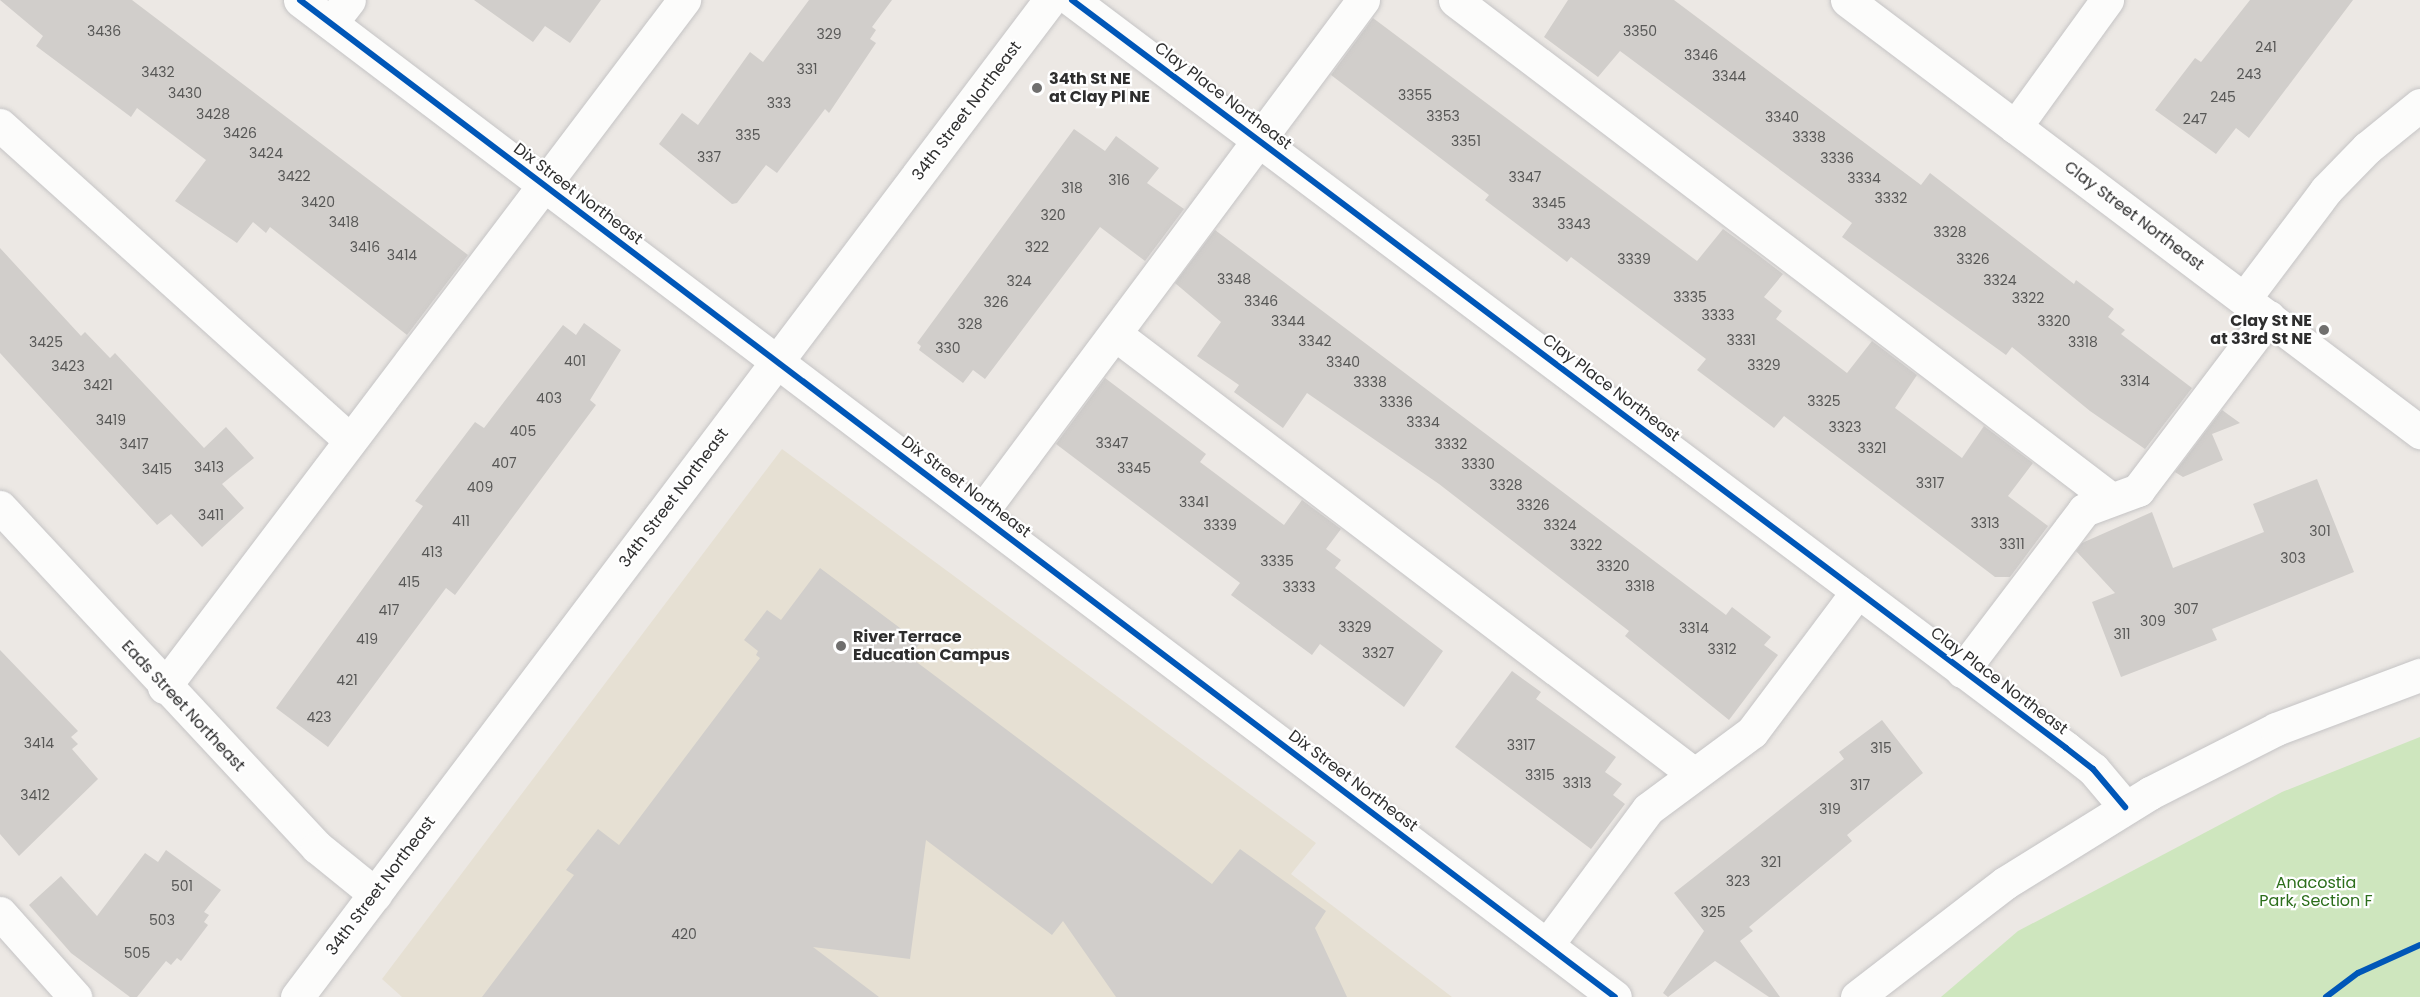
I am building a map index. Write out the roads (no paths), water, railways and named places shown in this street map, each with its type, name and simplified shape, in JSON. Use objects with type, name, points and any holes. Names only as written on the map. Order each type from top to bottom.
[{"type":"street","name":"Dix Street Northeast","points":[[300,0],[340,12],[544,185],[1615,997]]},
{"type":"street","points":[[164,687],[684,0]]},
{"type":"street","name":"34th Street Northeast","points":[[297,997],[1050,0]]},
{"type":"street","name":"Clay Place Northeast","points":[[1072,0],[2092,769],[2125,807]]},
{"type":"street","points":[[980,514],[1115,334],[1257,138],[1363,0]]},
{"type":"street","points":[[1455,0],[2111,499]]},
{"type":"street","name":"Clay Street Northeast","points":[[1847,0],[2420,432]]},
{"type":"street","points":[[2015,127],[2107,0]]},
{"type":"street","points":[[1962,671],[2084,510],[2138,490],[2257,308],[2326,190],[2367,148],[2420,105]]},
{"type":"street","points":[[0,125],[350,440]]},
{"type":"street","points":[[1115,334],[1694,774]]},
{"type":"street","name":"Eads Street Northeast","points":[[0,507],[164,687],[317,847],[375,894]]},
{"type":"street","points":[[1546,945],[1648,809],[1752,732],[1858,591]]},
{"type":"street","points":[[1857,997],[1996,889],[2125,807],[2211,759],[2276,729],[2420,675]]},
{"type":"street","points":[[0,914],[75,997]]},
{"type":"place","name":"34th St NE at Clay Pl NE","points":[[1037,88]]},
{"type":"place","name":"Clay St NE at 33rd St NE","points":[[2324,330]]},
{"type":"place","name":"River Terrace Education Campus","points":[[841,646]]},
{"type":"park label","name":"Anacostia Park, Section F","points":[[2316,892]]}]
